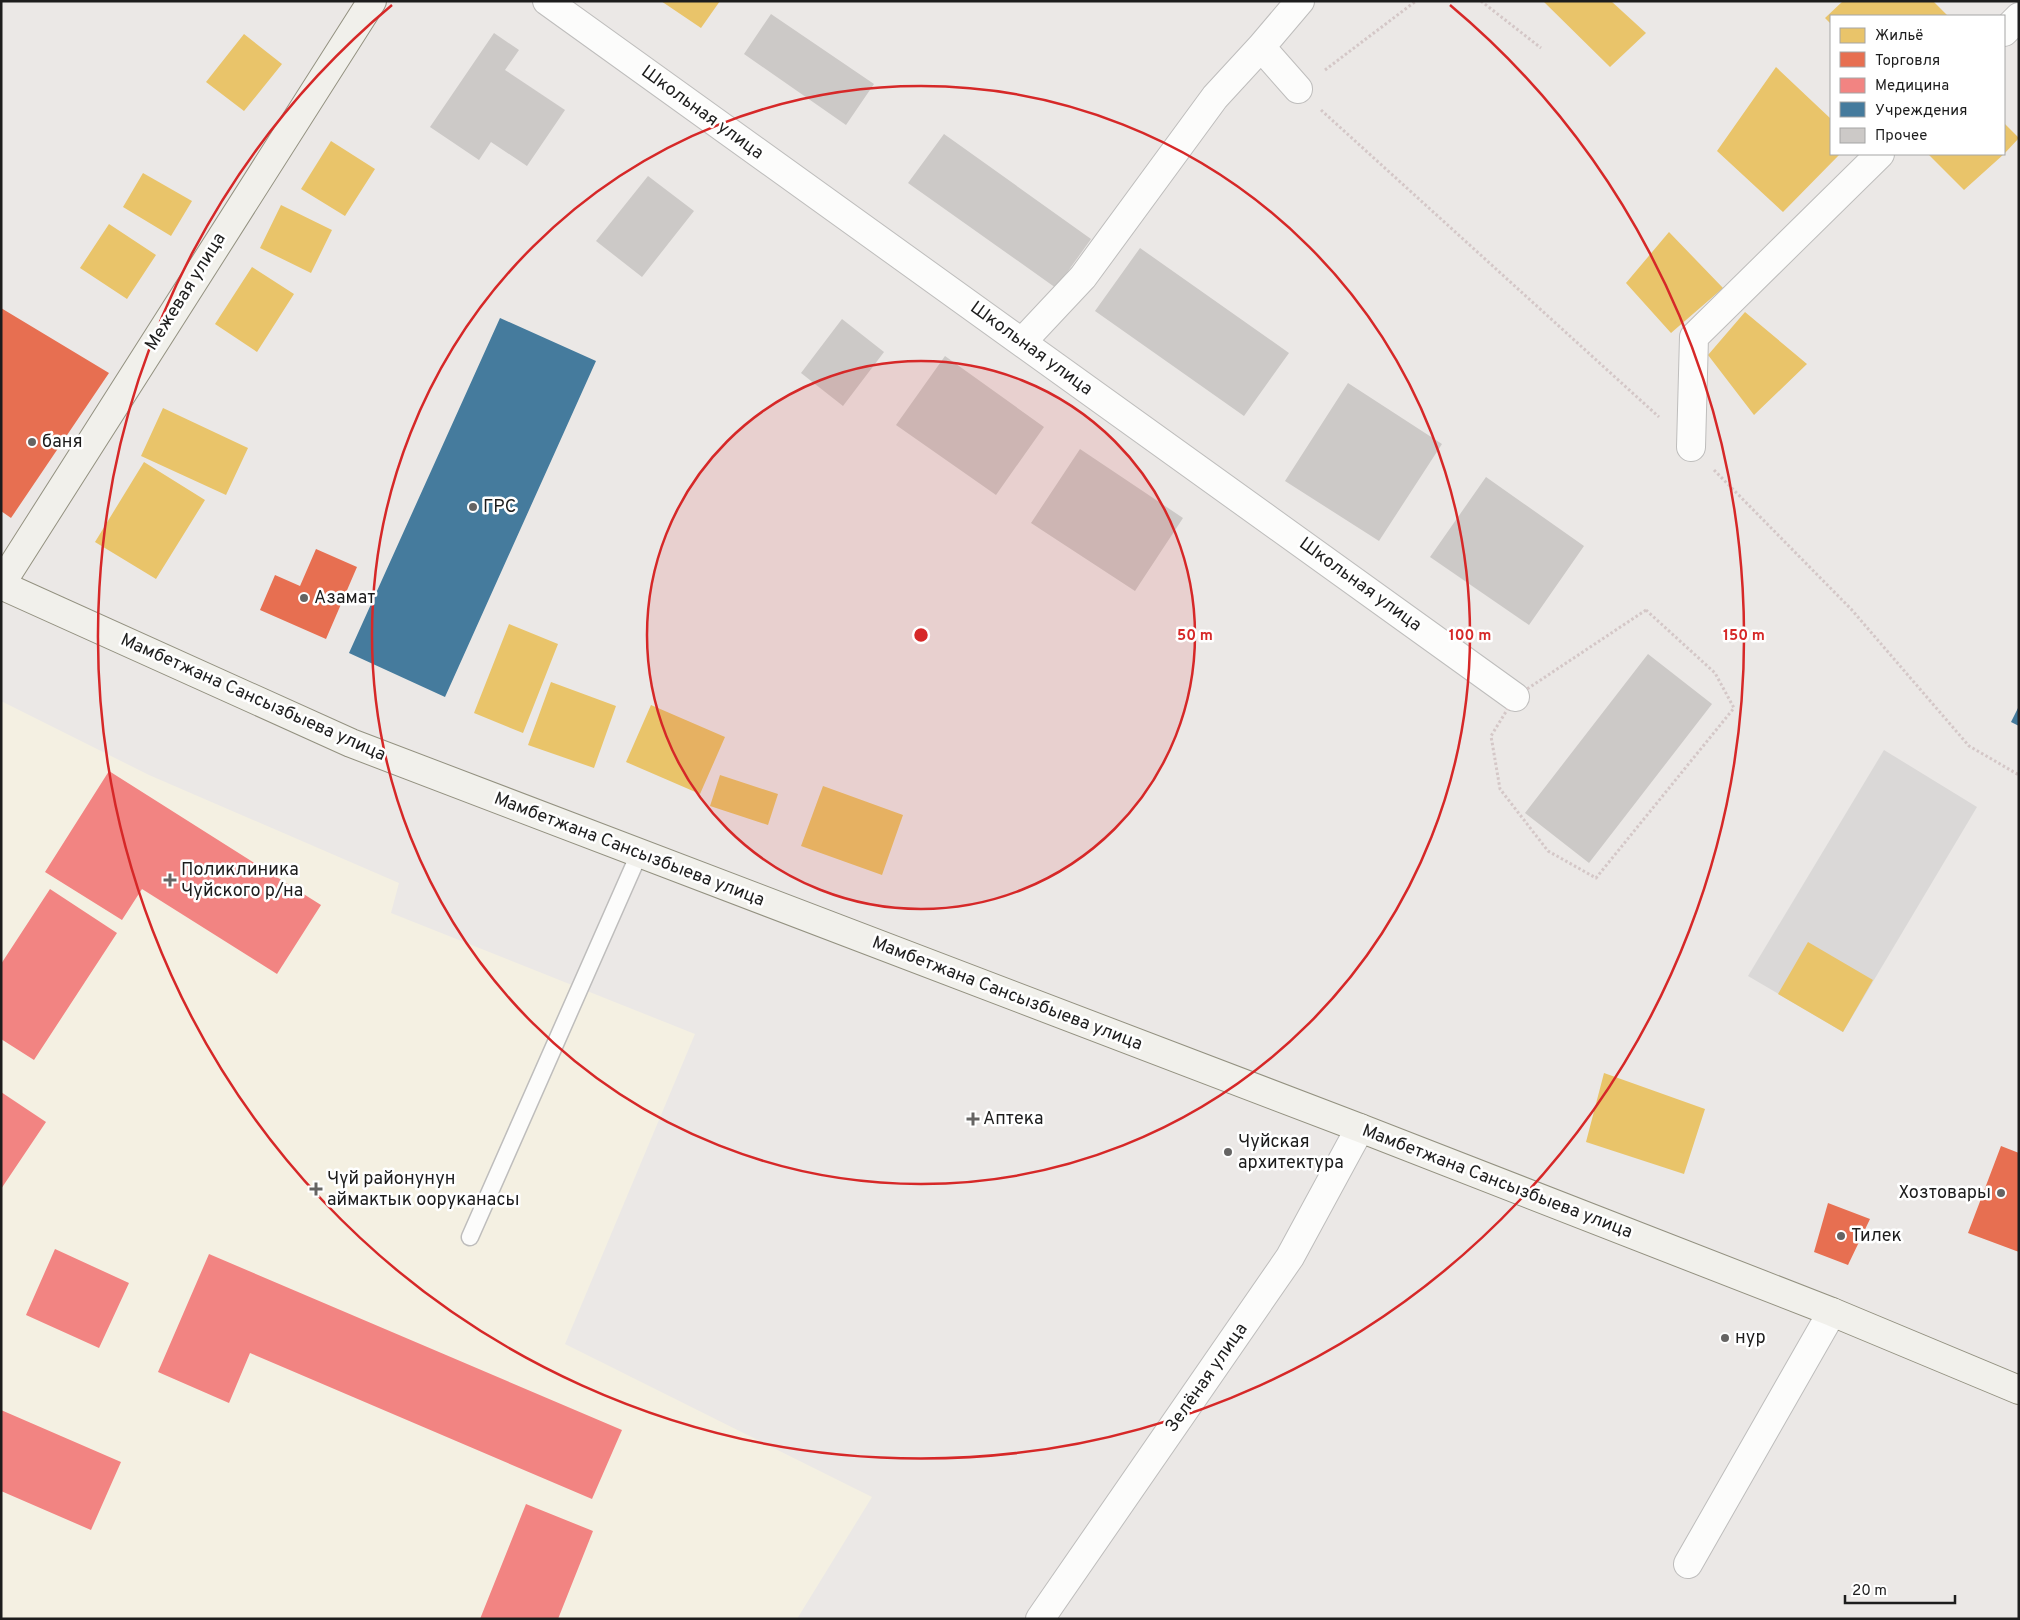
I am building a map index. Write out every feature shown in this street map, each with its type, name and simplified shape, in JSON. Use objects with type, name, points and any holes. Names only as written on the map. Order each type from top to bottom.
[{"type":"main road","name":"Межевая улица","points":[[1,584],[372,1]]},
{"type":"main road","name":"Мамбетжана Сансызбыева улица","points":[[1,584],[350,743],[1360,1128],[1832,1312],[2019,1390]]},
{"type":"street","name":"Школьная улица","points":[[547,1],[1515,697]]},
{"type":"street","points":[[1022,342],[1083,277],[1215,97],[1300,1]]},
{"type":"street","points":[[2005,31],[2019,17]]},
{"type":"street","points":[[1261,46],[1298,89]]},
{"type":"street","points":[[1691,447],[1694,337],[1879,155]]},
{"type":"street","name":"Зелёная улица","points":[[1040,1619],[1290,1257],[1360,1128]]},
{"type":"street","points":[[1688,1564],[1832,1312]]},
{"type":"lane","points":[[470,1237],[639,854]]},
{"type":"path","points":[[1416,1],[1298,89],[1691,447],[1851,609],[1969,746],[2019,775]]},
{"type":"path","points":[[1480,1],[1541,48]]},
{"type":"path","points":[[1646,610],[1716,673],[1734,708],[1596,878],[1548,851],[1500,789],[1490,736],[1515,697],[1646,610]]},
{"type":"shaded area","name":"Чүй районунун аймактык ооруканасы","points":[[1,701],[149,775],[399,883],[391,913],[695,1034],[565,1344],[872,1497],[797,1619],[1,1619]]},
{"type":"shaded area","points":[[1884,750],[1977,807],[1843,1032],[1748,976]]},
{"type":"building: Жильё","points":[[661,1],[720,1],[701,28]]},
{"type":"building: Жильё","points":[[1543,1],[1611,1],[1646,33],[1610,67]]},
{"type":"building: Жильё","points":[[1843,1],[1933,1],[1947,15],[1830,15],[1830,23],[1825,18]]},
{"type":"building: Жильё","points":[[244,34],[282,64],[244,111],[206,82]]},
{"type":"building: Жильё","points":[[1776,67],[1830,118],[1830,155],[1839,155],[1783,212],[1717,151]]},
{"type":"building: Жильё","points":[[2005,124],[2019,138],[2005,153]]},
{"type":"building: Жильё","points":[[331,141],[375,169],[345,216],[301,189]]},
{"type":"building: Жильё","points":[[1929,155],[2003,155],[1964,190]]},
{"type":"building: Жильё","points":[[143,173],[192,201],[171,236],[123,207]]},
{"type":"building: Жильё","points":[[281,205],[332,230],[311,273],[260,248]]},
{"type":"building: Жильё","points":[[109,224],[156,255],[127,299],[80,268]]},
{"type":"building: Жильё","points":[[1669,232],[1723,288],[1671,333],[1626,283]]},
{"type":"building: Жильё","points":[[252,267],[294,294],[257,352],[215,324]]},
{"type":"building: Жильё","points":[[1745,312],[1807,364],[1754,415],[1708,355]]},
{"type":"building: Жильё","points":[[163,408],[248,448],[226,495],[141,456]]},
{"type":"building: Жильё","points":[[144,462],[205,500],[156,579],[95,542]]},
{"type":"building: Жильё","points":[[509,624],[558,644],[523,733],[474,713]]},
{"type":"building: Жильё","points":[[551,682],[616,706],[594,768],[528,745]]},
{"type":"building: Жильё","points":[[651,705],[725,737],[700,794],[626,762]]},
{"type":"building: Жильё","points":[[720,775],[778,794],[768,825],[710,806]]},
{"type":"building: Жильё","points":[[823,786],[903,815],[882,875],[801,846]]},
{"type":"building: Жильё","points":[[1808,942],[1873,980],[1843,1032],[1778,994]]},
{"type":"building: Жильё","points":[[1604,1073],[1705,1109],[1684,1174],[1586,1142]]},
{"type":"building: Торговля","name":"баня","points":[[1,308],[109,373],[11,518],[1,511]]},
{"type":"building: Торговля","name":"Азамат","points":[[316,549],[357,567],[326,639],[260,610],[275,575],[300,586]]},
{"type":"building: Торговля","name":"Хозтовары","points":[[2001,1146],[2019,1153],[2019,1252],[1968,1233]]},
{"type":"building: Торговля","name":"Тилек","points":[[1828,1203],[1870,1219],[1848,1265],[1814,1252]]},
{"type":"building: Медицина","name":"Поликлиника Чуйского р/на","points":[[109,771],[321,905],[277,974],[142,889],[122,920],[45,872]]},
{"type":"building: Медицина","points":[[50,889],[117,933],[34,1060],[1,1039],[1,964]]},
{"type":"building: Медицина","points":[[1,1092],[46,1122],[1,1189]]},
{"type":"building: Медицина","points":[[55,1249],[129,1283],[99,1348],[26,1315]]},
{"type":"building: Медицина","points":[[209,1254],[622,1430],[592,1499],[250,1353],[229,1403],[158,1372]]},
{"type":"building: Медицина","points":[[1,1410],[121,1462],[91,1530],[1,1491]]},
{"type":"building: Медицина","points":[[526,1504],[593,1531],[558,1619],[480,1619]]},
{"type":"building: Учреждения","name":"ГРС","points":[[500,318],[596,361],[445,697],[349,653]]},
{"type":"building: Учреждения","points":[[2019,706],[2019,726],[2011,722]]},
{"type":"building: Прочее","points":[[771,14],[874,84],[846,125],[744,54]]},
{"type":"building: Прочее","points":[[494,33],[519,50],[505,70],[565,110],[527,166],[491,142],[479,160],[430,127]]},
{"type":"building: Прочее","points":[[944,134],[1091,239],[1056,288],[908,183]]},
{"type":"building: Прочее","points":[[648,176],[694,211],[642,277],[596,241]]},
{"type":"building: Прочее","points":[[1140,248],[1289,353],[1244,416],[1095,311]]},
{"type":"building: Прочее","points":[[842,319],[884,352],[843,406],[801,373]]},
{"type":"building: Прочее","points":[[945,356],[1044,427],[996,495],[896,425]]},
{"type":"building: Прочее","points":[[1348,383],[1442,444],[1379,541],[1285,481]]},
{"type":"building: Прочее","points":[[1080,449],[1183,518],[1135,591],[1031,523]]},
{"type":"building: Прочее","points":[[1486,477],[1584,546],[1529,625],[1430,557]]},
{"type":"building: Прочее","points":[[1648,654],[1712,704],[1589,863],[1525,813]]},
{"type":"place","name":"баня","points":[[32,442]]},
{"type":"place","name":"ГРС","points":[[473,507]]},
{"type":"place","name":"Азамат","points":[[304,598]]},
{"type":"place","name":"Поликлиника Чуйского р/на","points":[[170,880]]},
{"type":"place","name":"Аптека","points":[[973,1119]]},
{"type":"place","name":"Чуйская архитектура","points":[[1228,1152]]},
{"type":"place","name":"Чүй районунун аймактык ооруканасы","points":[[316,1189]]},
{"type":"place","name":"Хозтовары","points":[[2001,1193]]},
{"type":"place","name":"Тилек","points":[[1841,1236]]},
{"type":"place","name":"нур","points":[[1725,1338]]}]
